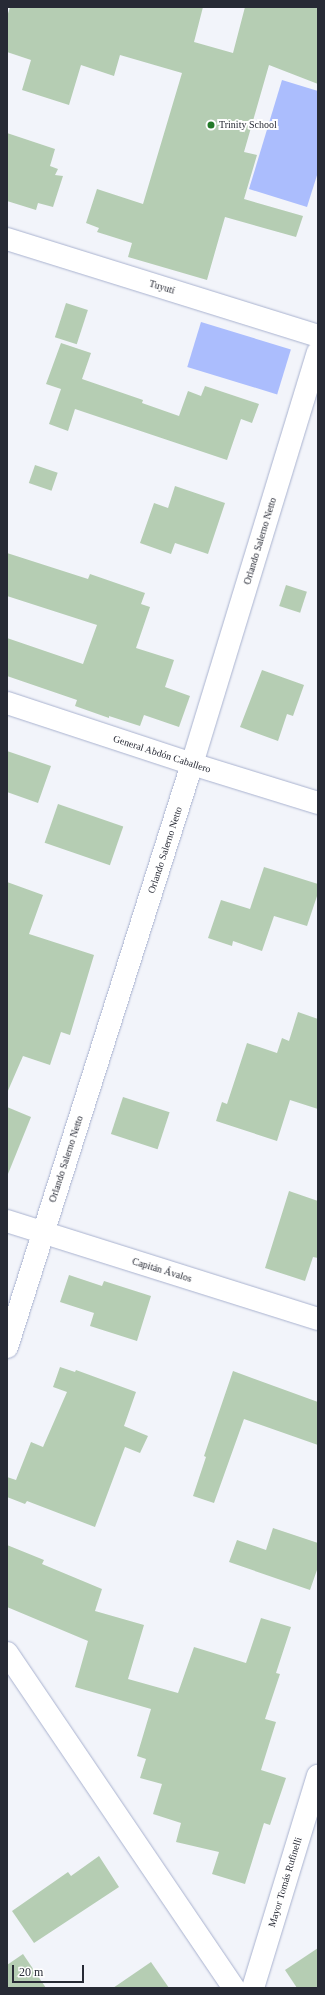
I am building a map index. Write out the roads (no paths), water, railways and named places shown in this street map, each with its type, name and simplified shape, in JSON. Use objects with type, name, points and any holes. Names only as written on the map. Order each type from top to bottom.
[{"type":"street","name":"Tuyutí","points":[[7,239],[318,336]]},
{"type":"street","name":"Orlando Salerno Netto","points":[[7,1347],[42,1232],[192,764],[318,353]]},
{"type":"street","name":"General Abdón Caballero","points":[[7,703],[192,764],[318,802]]},
{"type":"street","name":"Capitán Ávalos","points":[[7,1221],[318,1319]]},
{"type":"street","points":[[7,1653],[234,1988]]},
{"type":"street","name":"Mayor Tomás Rufinelli","points":[[252,1988],[318,1776]]},
{"type":"place","name":"Trinity School","points":[[211,125]]}]
